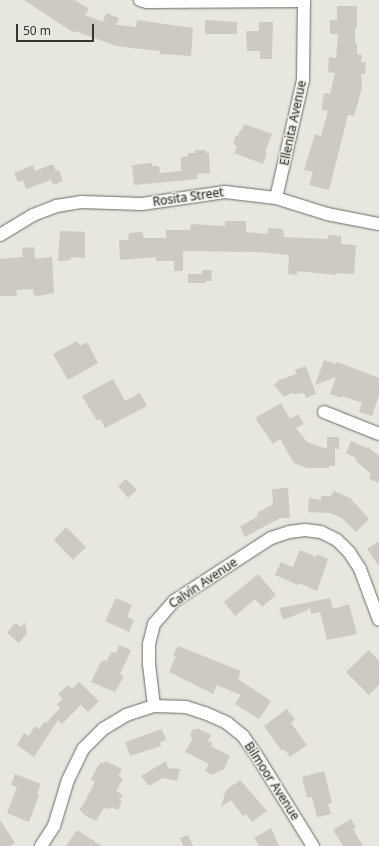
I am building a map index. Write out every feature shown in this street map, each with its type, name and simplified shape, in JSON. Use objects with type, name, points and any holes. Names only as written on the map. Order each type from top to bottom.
[{"type":"street","points":[[140,0],[147,2],[304,1]]},
{"type":"street","name":"Ellenita Avenue","points":[[276,198],[303,80],[304,1]]},
{"type":"street","name":"Rosita Street","points":[[0,235],[33,215],[56,206],[81,202],[142,204],[225,192],[276,198],[326,214],[379,224]]},
{"type":"street","points":[[324,412],[379,434]]},
{"type":"street","name":"Calvin Avenue","points":[[154,706],[149,664],[149,644],[154,624],[174,601],[272,538],[289,532],[305,530],[321,532],[337,540],[349,552],[360,569],[379,620]]},
{"type":"street","points":[[41,846],[54,826],[68,780],[84,749],[103,729],[126,715],[154,706]]},
{"type":"street","name":"Bilmoor Avenue","points":[[154,706],[186,707],[205,713],[227,723],[243,736],[313,846]]},
{"type":"building","points":[[24,0],[75,0],[89,9],[85,15],[103,22],[106,13],[119,18],[116,25],[136,27],[137,20],[193,28],[191,56],[160,54],[160,51],[116,46],[75,31],[74,33]]},
{"type":"building","points":[[337,6],[357,6],[355,43],[357,43],[357,54],[362,55],[361,62],[366,63],[365,74],[361,74],[362,88],[354,116],[348,115],[329,190],[309,185],[313,172],[304,170],[315,134],[321,136],[328,111],[322,110],[322,105],[324,93],[330,94],[335,73],[328,72],[329,57],[336,58],[338,34],[330,34],[330,20],[337,20]]},
{"type":"building","points":[[205,20],[237,22],[237,34],[205,34]]},
{"type":"building","points":[[259,22],[273,22],[272,59],[260,59],[260,51],[247,51],[246,31],[259,31]]},
{"type":"building","points":[[244,124],[272,134],[265,152],[267,153],[263,164],[234,153],[237,146],[233,144],[236,135],[238,136]]},
{"type":"building","points":[[195,150],[206,150],[206,153],[209,153],[210,173],[197,174],[197,179],[134,185],[132,165],[152,163],[152,166],[159,166],[160,173],[181,171],[181,157],[188,156],[188,153],[195,153]]},
{"type":"building","points":[[53,164],[56,171],[59,170],[63,181],[53,185],[51,180],[26,189],[23,180],[18,182],[14,173],[33,165],[35,171]]},
{"type":"building","points":[[225,221],[246,221],[246,232],[267,234],[269,228],[283,229],[284,237],[328,239],[328,235],[341,236],[341,244],[356,245],[354,274],[336,273],[336,275],[297,271],[297,275],[288,274],[289,255],[257,252],[183,251],[183,271],[174,271],[174,261],[156,261],[156,257],[120,260],[119,240],[128,240],[129,233],[142,232],[144,238],[166,238],[166,230],[190,230],[191,224],[225,226]]},
{"type":"building","points":[[60,231],[85,232],[85,258],[71,257],[71,260],[58,261]]},
{"type":"building","points":[[34,247],[35,259],[52,257],[54,293],[38,296],[34,295],[33,289],[16,290],[17,296],[0,296],[0,259],[23,257],[22,248]]},
{"type":"building","points":[[202,270],[212,270],[211,281],[206,281],[205,283],[188,283],[188,274],[202,274]]},
{"type":"building","points":[[77,341],[80,346],[87,342],[98,363],[68,380],[53,354]]},
{"type":"building","points":[[324,360],[336,364],[337,362],[379,378],[379,395],[372,416],[359,412],[362,403],[343,396],[342,398],[330,394],[336,377],[315,385]]},
{"type":"building","points":[[306,366],[316,394],[306,398],[304,393],[292,393],[284,397],[274,385],[279,380],[296,374],[295,370]]},
{"type":"building","points":[[113,379],[125,401],[140,393],[147,406],[105,428],[100,419],[97,421],[82,396]]},
{"type":"building","points":[[281,403],[290,419],[298,414],[304,424],[296,428],[307,442],[327,449],[327,437],[339,437],[339,450],[335,448],[335,466],[329,466],[329,468],[307,468],[294,463],[280,439],[273,444],[255,418]]},
{"type":"building","points":[[351,441],[367,448],[368,447],[379,456],[379,483],[369,479],[371,474],[355,460],[356,458],[346,453]]},
{"type":"building","points":[[126,479],[137,490],[128,498],[118,486]]},
{"type":"building","points":[[288,488],[290,518],[280,518],[245,537],[240,527],[258,516],[257,513],[273,504],[272,489]]},
{"type":"building","points":[[334,491],[352,499],[369,519],[356,532],[342,518],[330,513],[308,512],[309,498],[321,500],[321,496],[331,496]]},
{"type":"building","points":[[66,527],[86,547],[73,560],[54,540]]},
{"type":"building","points":[[379,541],[379,566],[367,549]]},
{"type":"building","points":[[300,550],[316,557],[317,554],[328,559],[317,591],[275,575],[281,562],[293,567]]},
{"type":"building","points":[[258,574],[276,595],[262,607],[255,599],[235,616],[224,602]]},
{"type":"building","points":[[116,598],[132,605],[127,617],[134,620],[129,632],[105,621]]},
{"type":"building","points":[[330,598],[333,609],[349,604],[357,634],[327,640],[320,612],[311,614],[310,607],[308,610],[283,620],[279,608]]},
{"type":"building","points":[[25,622],[27,633],[19,643],[7,633],[16,623],[21,627]]},
{"type":"building","points":[[119,645],[131,650],[120,674],[124,676],[115,692],[91,682],[100,663],[104,660],[107,661],[111,652],[116,653]]},
{"type":"building","points":[[178,646],[241,671],[238,679],[271,701],[259,719],[235,704],[241,695],[217,685],[213,694],[169,672],[176,656],[173,655]]},
{"type":"building","points":[[369,650],[379,661],[379,685],[369,695],[346,672]]},
{"type":"building","points":[[79,682],[99,701],[88,712],[81,705],[62,724],[58,720],[34,757],[17,745],[24,733],[29,736],[35,726],[39,729],[44,722],[46,723],[60,708],[57,704],[63,699],[58,694],[68,685],[72,689]]},
{"type":"building","points":[[287,709],[295,719],[291,723],[307,745],[290,757],[285,750],[282,751],[264,726]]},
{"type":"building","points":[[197,728],[211,735],[208,741],[213,743],[211,746],[230,756],[224,769],[212,775],[205,771],[209,764],[185,752],[193,738],[190,736],[193,729],[195,730]]},
{"type":"building","points":[[162,729],[166,740],[160,742],[161,746],[130,756],[125,742]]},
{"type":"building","points":[[105,761],[122,769],[118,776],[123,779],[116,791],[123,795],[120,799],[122,802],[118,810],[111,807],[110,809],[104,808],[96,821],[86,816],[79,809],[83,805],[95,782],[91,779],[95,771],[101,762],[104,764]]},
{"type":"building","points":[[166,761],[168,768],[180,769],[177,781],[163,778],[149,786],[141,776]]},
{"type":"building","points":[[324,771],[332,803],[328,804],[331,814],[317,817],[312,797],[307,798],[302,777]]},
{"type":"building","points":[[15,774],[41,784],[37,794],[39,795],[29,822],[7,813],[17,787],[11,785]]},
{"type":"building","points":[[240,780],[267,811],[252,822],[246,814],[243,816],[231,800],[221,807],[226,790]]},
{"type":"building","points":[[351,819],[356,827],[353,829],[363,846],[343,846],[333,830]]},
{"type":"building","points":[[0,820],[15,843],[10,846],[0,846]]},
{"type":"building","points":[[271,828],[279,846],[259,846],[254,838]]},
{"type":"building","points":[[77,830],[102,846],[66,846]]},
{"type":"building","points":[[188,835],[193,846],[183,846],[180,838]]}]
